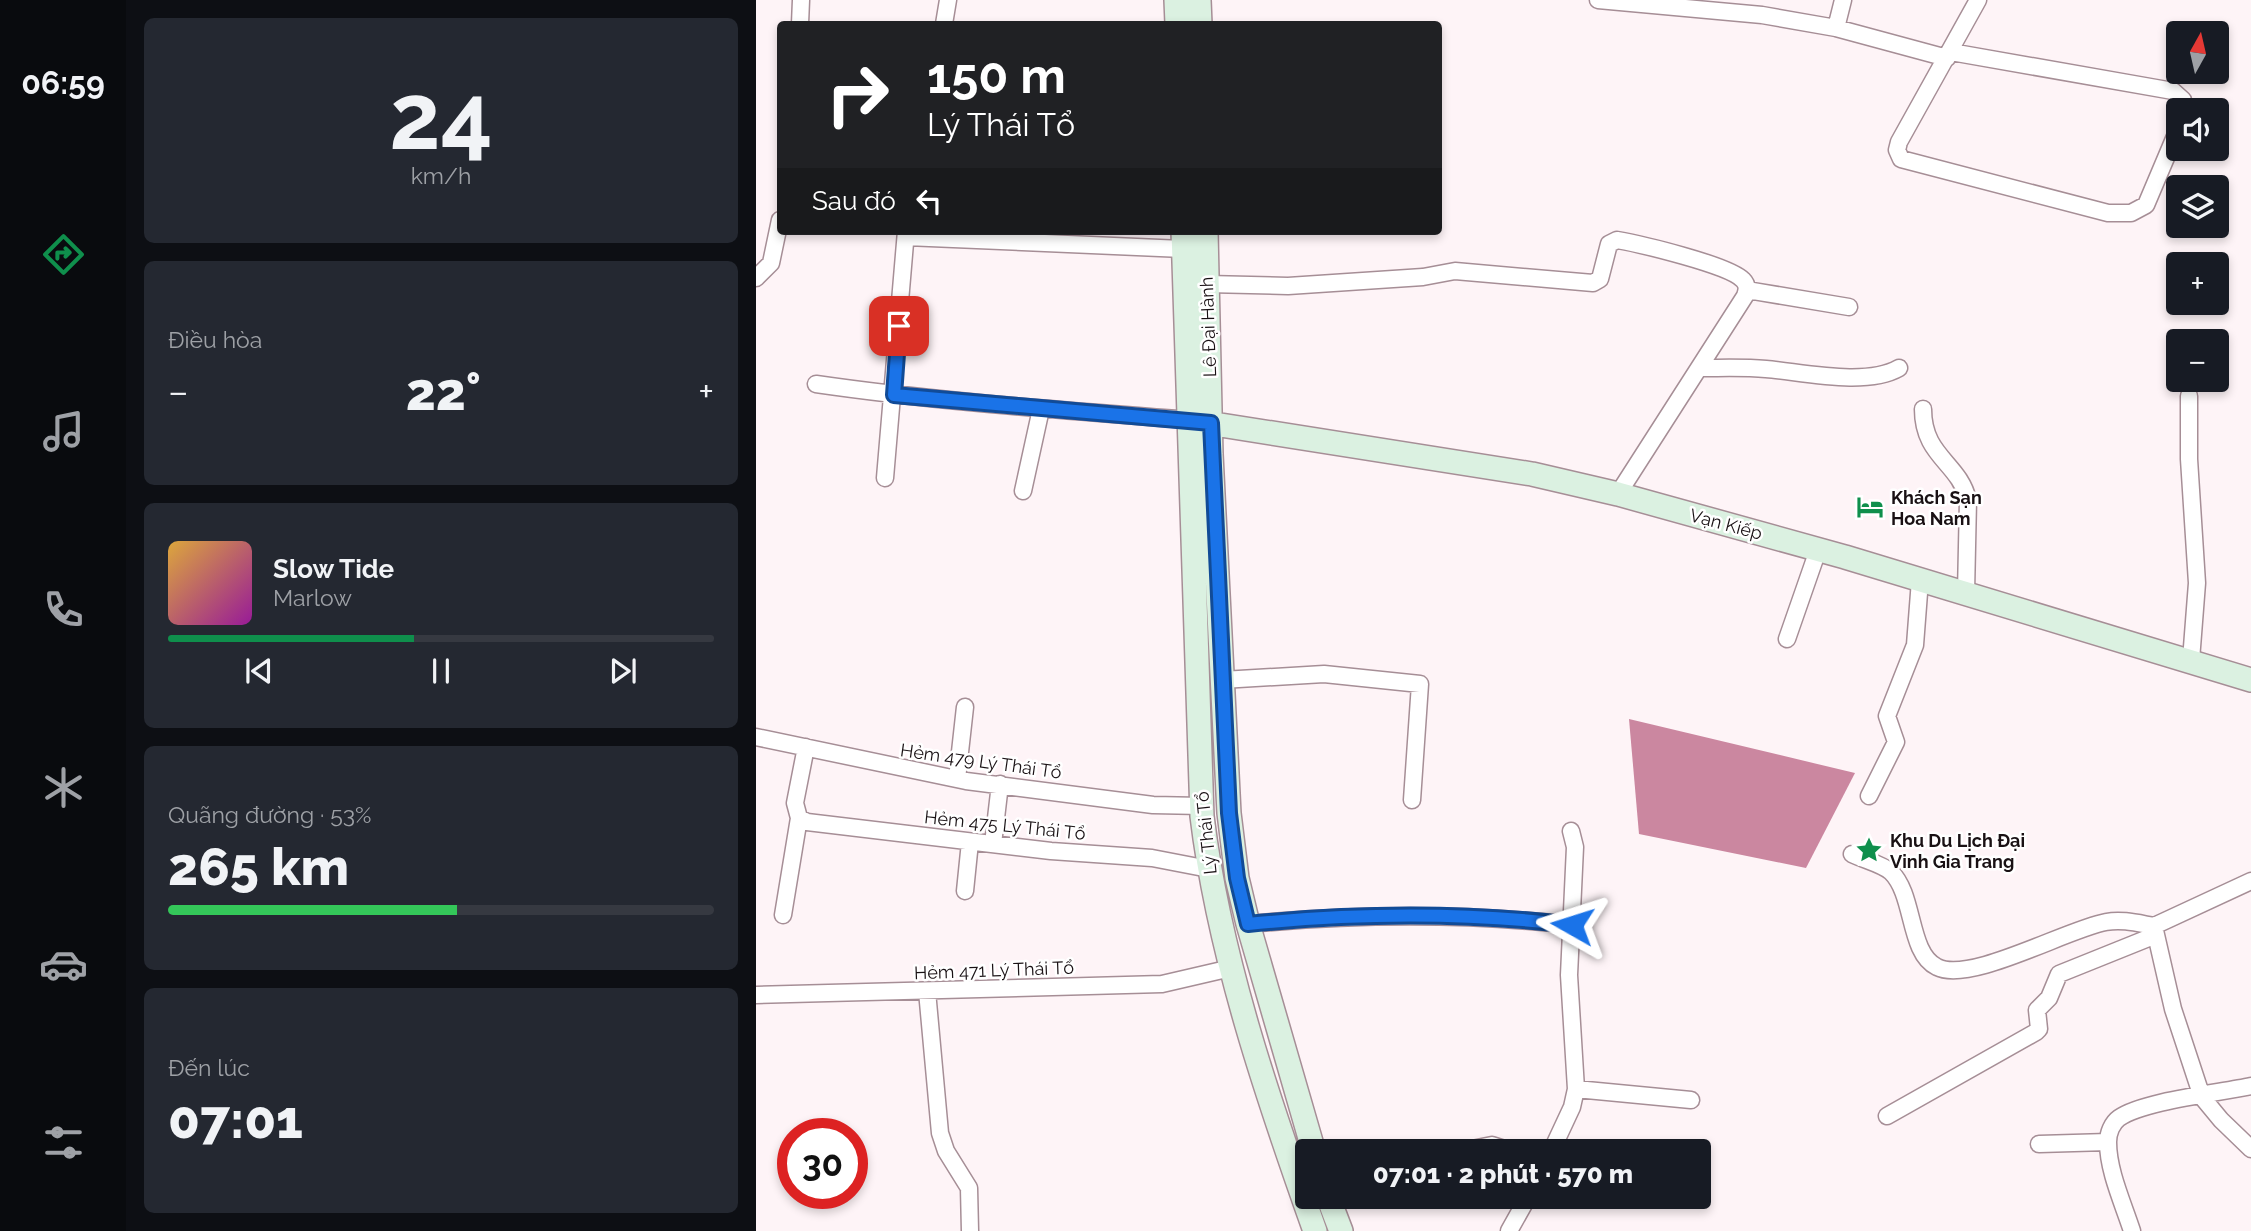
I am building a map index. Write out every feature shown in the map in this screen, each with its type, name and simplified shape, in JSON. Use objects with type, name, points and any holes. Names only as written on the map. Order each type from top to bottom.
[{"type":"main road","points":[[1176,0],[1177,21]]},
{"type":"main road","points":[[1199,0],[1200,21]]},
{"type":"main road","name":"Lê Đại Hành","points":[[1200,421],[1207,284],[1206,235]]},
{"type":"main road","name":"Lê Đại Hành","points":[[1183,240],[1200,421]]},
{"type":"main road","name":"Vạn Kiếp","points":[[1200,421],[1532,474],[1618,494],[1966,593],[2251,680]]},
{"type":"main road","name":"Lý Thái Tổ","points":[[1200,421],[1222,680],[1229,813],[1237,878],[1310,1139]]},
{"type":"main road","name":"Lý Thái Tổ","points":[[1200,421],[1202,806],[1209,869],[1231,968],[1315,1231]]},
{"type":"main road","points":[[1332,1209],[1340,1231]]},
{"type":"street","points":[[800,21],[801,0]]},
{"type":"street","points":[[944,21],[948,0]]},
{"type":"street","points":[[1598,0],[1709,5],[1836,28],[1949,55],[2173,91],[2181,98]]},
{"type":"street","points":[[1836,28],[1843,0]]},
{"type":"street","points":[[1978,0],[1899,142],[1898,155],[1907,163],[2108,213],[2131,213],[2146,205],[2166,158]]},
{"type":"street","points":[[756,278],[771,263],[777,234]]},
{"type":"street","points":[[885,478],[906,235]]},
{"type":"street","points":[[952,235],[1183,240]]},
{"type":"street","points":[[1207,284],[1289,286],[1423,278],[1455,271],[1593,283],[1600,279],[1609,244],[1617,240],[1717,266],[1743,280],[1747,290]]},
{"type":"street","points":[[1747,290],[1849,307]]},
{"type":"street","points":[[1618,494],[1701,368],[1747,290]]},
{"type":"street","points":[[1701,368],[1759,369],[1841,376],[1880,374],[1899,368]]},
{"type":"street","points":[[816,384],[894,395],[1200,421]]},
{"type":"street","points":[[2189,396],[2197,583],[2191,660]]},
{"type":"street","points":[[1023,491],[1041,409]]},
{"type":"street","points":[[1923,409],[1924,432],[1928,443],[1966,493],[1966,593]]},
{"type":"street","points":[[1787,639],[1818,550]]},
{"type":"street","points":[[1869,796],[1896,742],[1887,723],[1887,716],[1915,645],[1920,580]]},
{"type":"street","points":[[1222,680],[1317,674],[1420,684],[1412,800]]},
{"type":"street","points":[[957,779],[965,707]]},
{"type":"street","name":"Hẻm 479 Lý Thái Tổ","points":[[756,737],[957,779],[1153,805],[1202,806]]},
{"type":"street","points":[[783,915],[799,818],[794,803],[806,747]]},
{"type":"street","points":[[993,844],[1000,784]]},
{"type":"street","name":"Hẻm 475 Lý Thái Tổ","points":[[799,818],[818,824],[970,842],[1152,858],[1209,869]]},
{"type":"street","points":[[1557,1139],[1572,1107],[1576,1089],[1569,975],[1575,848],[1571,831]]},
{"type":"street","points":[[965,891],[970,842]]},
{"type":"street","points":[[1852,855],[1891,871],[1905,892],[1923,950],[1934,966],[1950,972],[2001,959],[2102,922],[2129,921],[2155,931]]},
{"type":"street","points":[[1887,1116],[2036,1032],[2039,1029],[2037,1010],[2049,998],[2059,974],[2155,931],[2251,881]]},
{"type":"street","points":[[1248,924],[1345,915],[1407,914],[1572,925]]},
{"type":"street","points":[[2155,931],[2174,1009],[2202,1097],[2251,1149]]},
{"type":"street","name":"Hẻm 471 Lý Thái Tổ","points":[[756,995],[1162,984],[1231,968]]},
{"type":"street","points":[[927,991],[940,1133],[946,1152],[969,1188],[970,1231]]},
{"type":"street","points":[[2132,1231],[2108,1142],[2114,1123],[2125,1115],[2155,1105],[2251,1086]]},
{"type":"street","points":[[1576,1089],[1691,1100]]},
{"type":"street","points":[[2039,1144],[2108,1142]]},
{"type":"street","points":[[1509,1231],[1521,1209]]},
{"type":"shaded area","points":[[1629,719],[1855,773],[1806,868],[1639,834]]},
{"type":"place","name":"Khách Sạn Hoa Nam","points":[[1870,507]]},
{"type":"place","name":"Khu Du Lịch Đại Vinh Gia Trang","points":[[1869,850]]},
{"type":"route","points":[[899,326],[894,395],[1211,423],[1229,813],[1237,878],[1248,924],[1345,915],[1407,914],[1517,919],[1572,925]]}]
